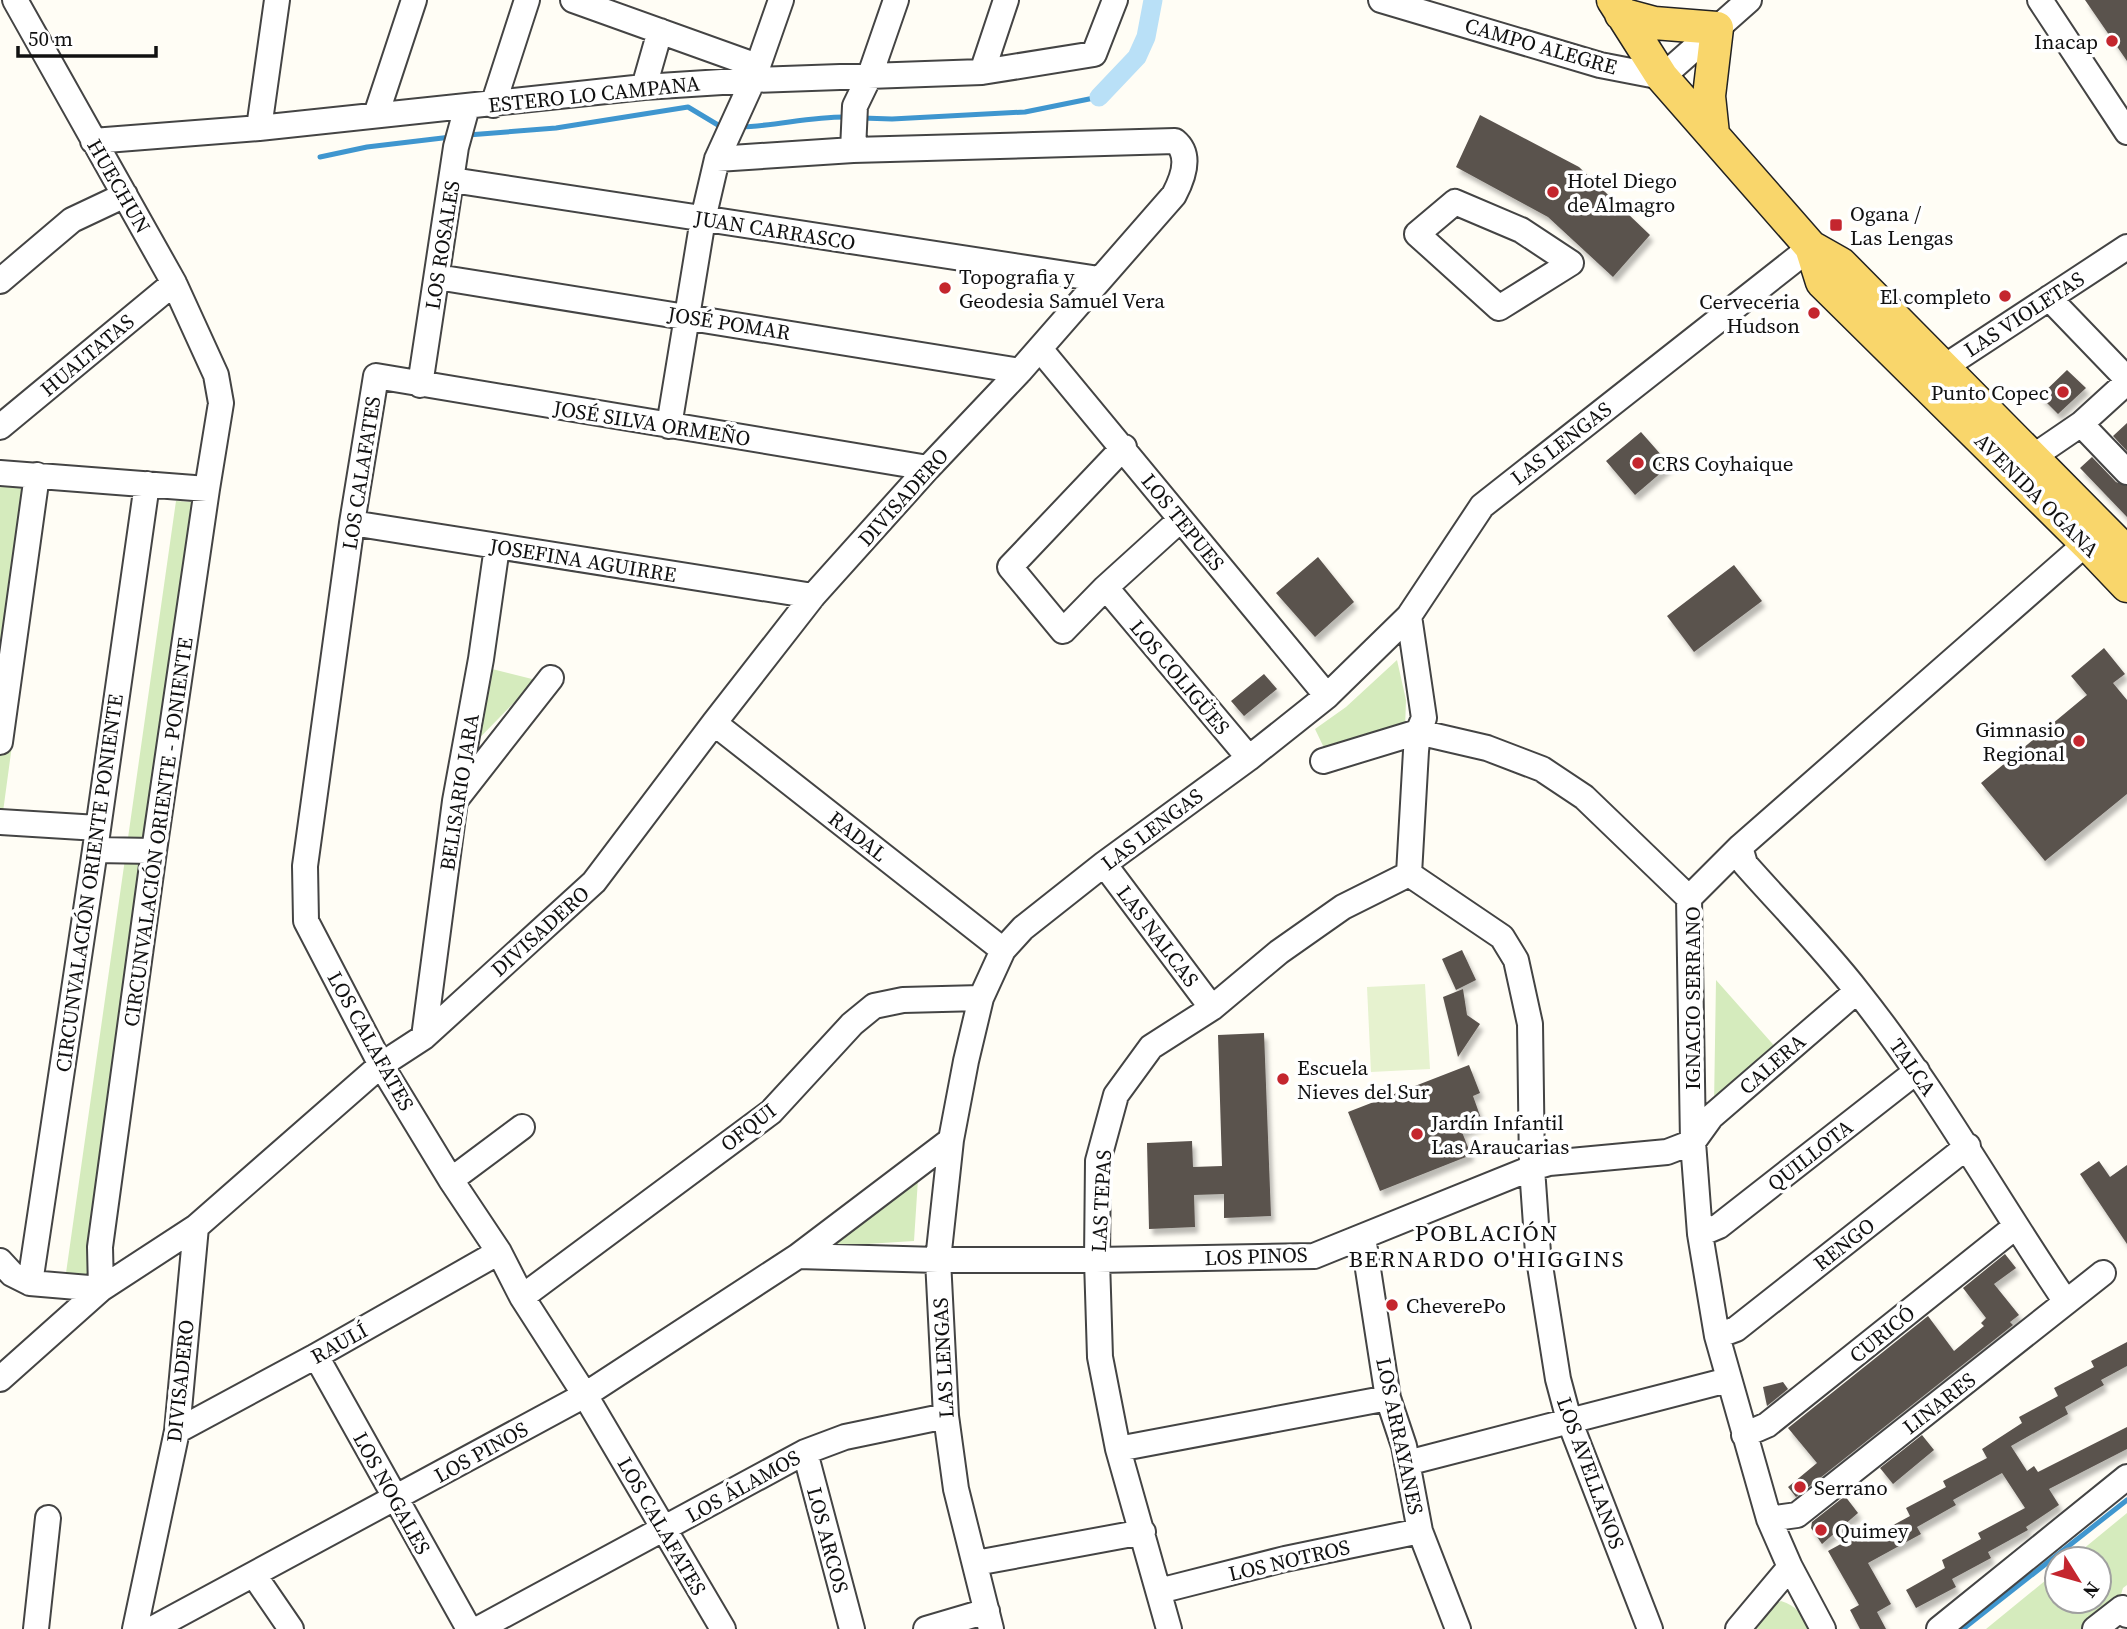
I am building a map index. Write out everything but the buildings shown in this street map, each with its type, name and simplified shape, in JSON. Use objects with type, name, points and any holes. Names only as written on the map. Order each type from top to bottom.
[{"type":"main road","name":"AVENIDA OGANA","points":[[1617,7],[1662,77],[1811,247],[1822,282],[2031,455],[2094,536],[2127,586]]},
{"type":"main road","points":[[1617,7],[1654,23],[1717,27],[1709,96],[1713,134]]},
{"type":"main road","name":"AVENIDA OGANA","points":[[1933,374],[2094,536],[2127,553]]},
{"type":"street","name":"HUECHUN","points":[[15,0],[174,283],[216,375]]},
{"type":"street","points":[[259,128],[277,0]]},
{"type":"street","points":[[376,115],[414,0]]},
{"type":"street","points":[[493,105],[527,0]]},
{"type":"street","points":[[573,0],[660,31],[755,73]]},
{"type":"street","points":[[669,426],[704,219],[720,152],[755,73],[781,0]]},
{"type":"street","points":[[720,152],[854,129],[895,0]]},
{"type":"street","points":[[982,72],[1006,0]]},
{"type":"street","name":"ESTERO LO CAMPANA","points":[[93,141],[259,128],[376,115],[465,113],[493,105],[755,73],[870,75],[982,72],[1094,54],[1115,0]]},
{"type":"street","name":"CAMPO ALEGRE","points":[[1381,0],[1600,65],[1662,77]]},
{"type":"street","points":[[1662,77],[1749,0]]},
{"type":"street","points":[[2040,0],[2127,132]]},
{"type":"street","points":[[644,87],[660,31]]},
{"type":"street","name":"LOS ROSALES","points":[[421,385],[456,147],[465,113]]},
{"type":"street","name":"DIVISADERO","points":[[135,1629],[177,1431],[196,1227],[382,1065],[424,1037],[594,882],[713,723],[814,596],[928,468],[1041,349],[1174,195],[1182,179],[1185,155],[1175,141],[854,129]]},
{"type":"street","name":"JUAN CARRASCO","points":[[452,180],[1099,279]]},
{"type":"street","points":[[0,281],[72,220],[125,195]]},
{"type":"street","points":[[1455,202],[1521,230],[1571,263],[1499,308],[1417,234],[1455,202]]},
{"type":"street","name":"LAS LENGAS","points":[[989,1620],[956,1489],[946,1416],[938,1260],[951,1140],[981,998],[1003,950],[1023,928],[1104,864],[1249,758],[1326,696],[1409,617],[1482,506],[1811,247]]},
{"type":"street","name":"LAS VIOLETAS","points":[[1933,374],[2127,247]]},
{"type":"street","name":"JOSÉ POMAR","points":[[437,277],[1020,371]]},
{"type":"street","name":"HUALTATAS","points":[[0,428],[174,283]]},
{"type":"street","points":[[2031,455],[2040,452],[2081,424],[2127,381],[2049,298]]},
{"type":"street","name":"LOS TEPUES","points":[[1041,349],[1326,696]]},
{"type":"street","name":"CIRCUNVALACIÓN ORIENTE - PONIENTE","points":[[101,1289],[100,1247],[154,850],[221,403],[216,375]]},
{"type":"street","name":"JOSÉ SILVA ORMEÑO","points":[[376,376],[928,468]]},
{"type":"street","name":"LOS CALAFATES","points":[[376,376],[352,523],[305,866],[306,921],[382,1065],[451,1180],[499,1252],[522,1297],[585,1395],[723,1629]]},
{"type":"street","points":[[2081,424],[2127,472]]},
{"type":"street","points":[[1124,447],[1010,567],[1063,631],[1105,588],[1180,520]]},
{"type":"street","points":[[0,473],[207,489]]},
{"type":"street","points":[[0,742],[37,475]]},
{"type":"street","name":"CIRCUNVALACIÓN ORIENTE PONIENTE","points":[[30,1283],[147,484]]},
{"type":"street","name":"JOSEFINA AGUIRRE","points":[[352,523],[814,596]]},
{"type":"street","name":"IGNACIO SERRANO","points":[[1823,1629],[1769,1520],[1717,1336],[1700,1234],[1693,1142],[1689,898],[1740,847],[2094,536]]},
{"type":"street","name":"BELISARIO JARA","points":[[424,1037],[455,802],[481,659],[497,547]]},
{"type":"street","name":"LOS COLIGÜES","points":[[1112,595],[1249,758]]},
{"type":"street","points":[[1409,617],[1424,718],[1418,732],[1409,874]]},
{"type":"street","points":[[455,802],[551,678]]},
{"type":"street","name":"RADAL","points":[[713,723],[1003,950]]},
{"type":"street","points":[[1323,761],[1418,732],[1487,748],[1542,769],[1584,797],[1689,898]]},
{"type":"street","points":[[0,822],[154,850]]},
{"type":"street","name":"TALCA","points":[[1740,847],[1745,864],[1857,991],[1917,1071],[1968,1146],[2015,1227],[2066,1302]]},
{"type":"street","name":"LAS NALCAS","points":[[1104,864],[1212,1008]]},
{"type":"street","name":"LAS TEPAS","points":[[1169,1629],[1118,1449],[1100,1357],[1098,1161],[1116,1095],[1151,1048],[1212,1008],[1279,952],[1343,907],[1409,874]]},
{"type":"street","name":"LOS AVELLANOS","points":[[1409,874],[1502,937],[1516,960],[1530,1024],[1532,1168],[1538,1253],[1556,1369],[1569,1420],[1650,1629]]},
{"type":"street","name":"CALERA","points":[[1693,1142],[1712,1116],[1857,991]]},
{"type":"street","name":"OFQUI","points":[[522,1297],[771,1112],[852,1024],[874,1006],[903,1000],[981,998]]},
{"type":"street","name":"QUILLOTA","points":[[1700,1234],[1719,1226],[1917,1071]]},
{"type":"street","points":[[451,1180],[522,1128]]},
{"type":"street","name":"LOS PINOS","points":[[152,1629],[585,1395],[799,1256],[951,1140]]},
{"type":"street","name":"LOS PINOS","points":[[799,1256],[938,1260],[1097,1260],[1314,1256],[1532,1168],[1549,1163],[1667,1152],[1693,1142]]},
{"type":"street","name":"RENGO","points":[[1717,1336],[1736,1329],[1968,1146]]},
{"type":"street","points":[[0,1380],[101,1289],[196,1227]]},
{"type":"street","name":"CURICÓ","points":[[1744,1434],[1768,1425],[2015,1227]]},
{"type":"street","name":"LOS ARRAYANES","points":[[1363,1237],[1388,1398],[1407,1463],[1420,1531],[1458,1629]]},
{"type":"street","name":"RAULÍ","points":[[177,1431],[499,1252]]},
{"type":"street","points":[[0,1261],[12,1274],[30,1283],[101,1289]]},
{"type":"street","name":"LINARES","points":[[1769,1520],[1797,1516],[2104,1272]]},
{"type":"street","name":"LOS NOGALES","points":[[316,1356],[470,1629]]},
{"type":"street","points":[[1407,1463],[1728,1380]]},
{"type":"street","points":[[1118,1449],[1388,1398]]},
{"type":"street","name":"LOS ÁLAMOS","points":[[478,1629],[805,1452],[845,1437],[946,1416]]},
{"type":"street","name":"LOS ARCOS","points":[[805,1452],[852,1629]]},
{"type":"street","points":[[1939,1629],[2127,1477]]},
{"type":"street","points":[[36,1629],[48,1518]]},
{"type":"street","name":"LOS NOTROS","points":[[1159,1591],[1285,1559],[1420,1531]]},
{"type":"street","points":[[976,1563],[1143,1532]]},
{"type":"street","points":[[1738,1629],[1790,1567]]},
{"type":"street","points":[[254,1575],[291,1629]]},
{"type":"street","points":[[2095,1629],[2122,1608],[2127,1615]]},
{"type":"street","points":[[926,1629],[989,1620]]},
{"type":"green space","points":[[0,473],[48,479],[0,834]]},
{"type":"green space","points":[[176,501],[210,503],[97,1281],[66,1273]]},
{"type":"green space","points":[[1397,660],[1406,700],[1405,729],[1326,752],[1315,729],[1346,707]]},
{"type":"green space","points":[[476,665],[536,680],[457,761]]},
{"type":"green space","points":[[1716,980],[1778,1050],[1714,1105]]},
{"type":"green space","points":[[1425,984],[1430,1069],[1371,1072],[1367,987]]},
{"type":"green space","points":[[918,1179],[914,1241],[819,1247]]},
{"type":"green space","points":[[2127,1513],[2127,1585],[2123,1588],[2119,1601],[2113,1606],[2113,1545],[2088,1545]]},
{"type":"green space","points":[[2043,1582],[2043,1615],[2103,1615],[2087,1629],[1986,1629]]},
{"type":"green space","points":[[1781,1601],[1795,1608],[1811,1629],[1742,1629],[1751,1619]]},
{"type":"waterway","points":[[1099,97],[1137,57],[1146,37],[1153,0]]},
{"type":"waterway","points":[[862,118],[892,119],[1025,112],[1099,97]]},
{"type":"waterway","points":[[468,135],[556,128],[688,107],[723,128]]},
{"type":"waterway","points":[[740,127],[849,117]]},
{"type":"waterway","points":[[320,157],[367,147],[451,137]]},
{"type":"waterway","points":[[1963,1629],[2127,1500]]},
{"type":"place","name":"Inacap","points":[[2112,41]]},
{"type":"place","name":"Hotel Diego de Almagro","points":[[1553,192]]},
{"type":"place","name":"Ogana / Las Lengas","points":[[1836,225]]},
{"type":"place","name":"Topografia y Geodesia Samuel Vera","points":[[945,288]]},
{"type":"place","name":"El completo","points":[[2005,296]]},
{"type":"place","name":"Cerveceria Hudson","points":[[1814,313]]},
{"type":"place","name":"Punto Copec","points":[[2063,392]]},
{"type":"place","name":"CRS Coyhaique","points":[[1638,463]]},
{"type":"place","name":"Gimnasio Regional","points":[[2079,741]]},
{"type":"place","name":"Escuela Nieves del Sur","points":[[1283,1079]]},
{"type":"place","name":"Jardín Infantil Las Araucarias","points":[[1417,1134]]},
{"type":"place","name":"CheverePo","points":[[1392,1305]]},
{"type":"place","name":"Serrano","points":[[1800,1487]]},
{"type":"place","name":"Quimey","points":[[1821,1530]]},
{"type":"district","name":"POBLACIÓN BERNARDO O'HIGGINS","points":[[1487,1246]]}]
